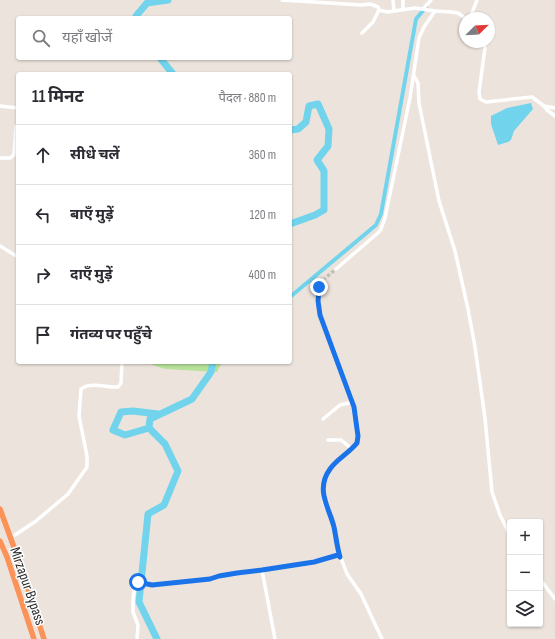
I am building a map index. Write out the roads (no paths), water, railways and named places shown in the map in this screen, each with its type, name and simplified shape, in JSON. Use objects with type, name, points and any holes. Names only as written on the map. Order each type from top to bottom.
[{"type":"highway","points":[[0,508],[44,639]]},
{"type":"highway","name":"Mirzapur Bypass","points":[[0,540],[34,639]]},
{"type":"street","points":[[282,0],[361,5],[370,4],[378,7],[378,10],[387,12],[415,8],[459,14]]},
{"type":"street","points":[[393,0],[394,11]]},
{"type":"street","points":[[403,0],[403,9]]},
{"type":"street","points":[[425,9],[431,0]]},
{"type":"street","points":[[472,12],[477,0]]},
{"type":"street","points":[[362,33],[373,22],[378,10]]},
{"type":"street","points":[[336,269],[382,229],[414,76],[421,32],[434,11]]},
{"type":"street","points":[[485,48],[479,92],[480,99],[486,102],[532,97],[555,116]]},
{"type":"street","points":[[414,76],[418,83],[419,103],[439,200],[455,251],[468,309],[485,418],[492,492],[500,515],[507,529]]},
{"type":"street","points":[[0,106],[16,108]]},
{"type":"street","points":[[544,106],[555,108]]},
{"type":"street","points":[[0,158],[10,158],[14,155],[16,126]]},
{"type":"street","points":[[0,246],[16,256]]},
{"type":"street","points":[[323,280],[318,291],[320,315],[353,402],[358,436],[357,443],[352,449],[330,469],[323,493],[324,502],[334,526],[340,557],[347,574],[361,594],[382,639]]},
{"type":"street","points":[[14,535],[36,521],[68,494],[86,469],[88,462],[79,416],[81,389],[85,386],[99,385],[118,387],[121,383],[122,364]]},
{"type":"street","points":[[323,419],[340,405],[353,402]]},
{"type":"street","points":[[328,440],[341,440],[352,449]]},
{"type":"street","points":[[137,639],[138,625],[133,612],[133,600],[137,583],[140,582],[147,585],[158,585],[203,580],[237,573],[314,562],[338,555],[340,557]]},
{"type":"street","points":[[262,570],[275,639]]},
{"type":"street","points":[[543,583],[555,599]]},
{"type":"water","points":[[531,103],[533,109],[514,131],[511,140],[498,145],[491,124],[491,116],[507,108]]},
{"type":"waterway","points":[[136,16],[147,3],[168,0]]},
{"type":"waterway","points":[[292,295],[376,225],[381,214],[416,19],[426,7]]},
{"type":"waterway","points":[[162,60],[171,72]]},
{"type":"waterway","points":[[292,130],[298,129],[306,122],[309,106],[318,104],[329,129],[328,146],[317,160],[324,171],[324,210],[292,223]]},
{"type":"waterway","points":[[157,639],[139,602],[148,514],[164,505],[178,471],[165,444],[149,428],[150,419],[192,399],[211,372],[213,364]]},
{"type":"waterway","points":[[149,428],[125,435],[113,430],[121,412],[133,411],[158,414]]},
{"type":"tunnel","points":[[323,280],[336,269]]}]
